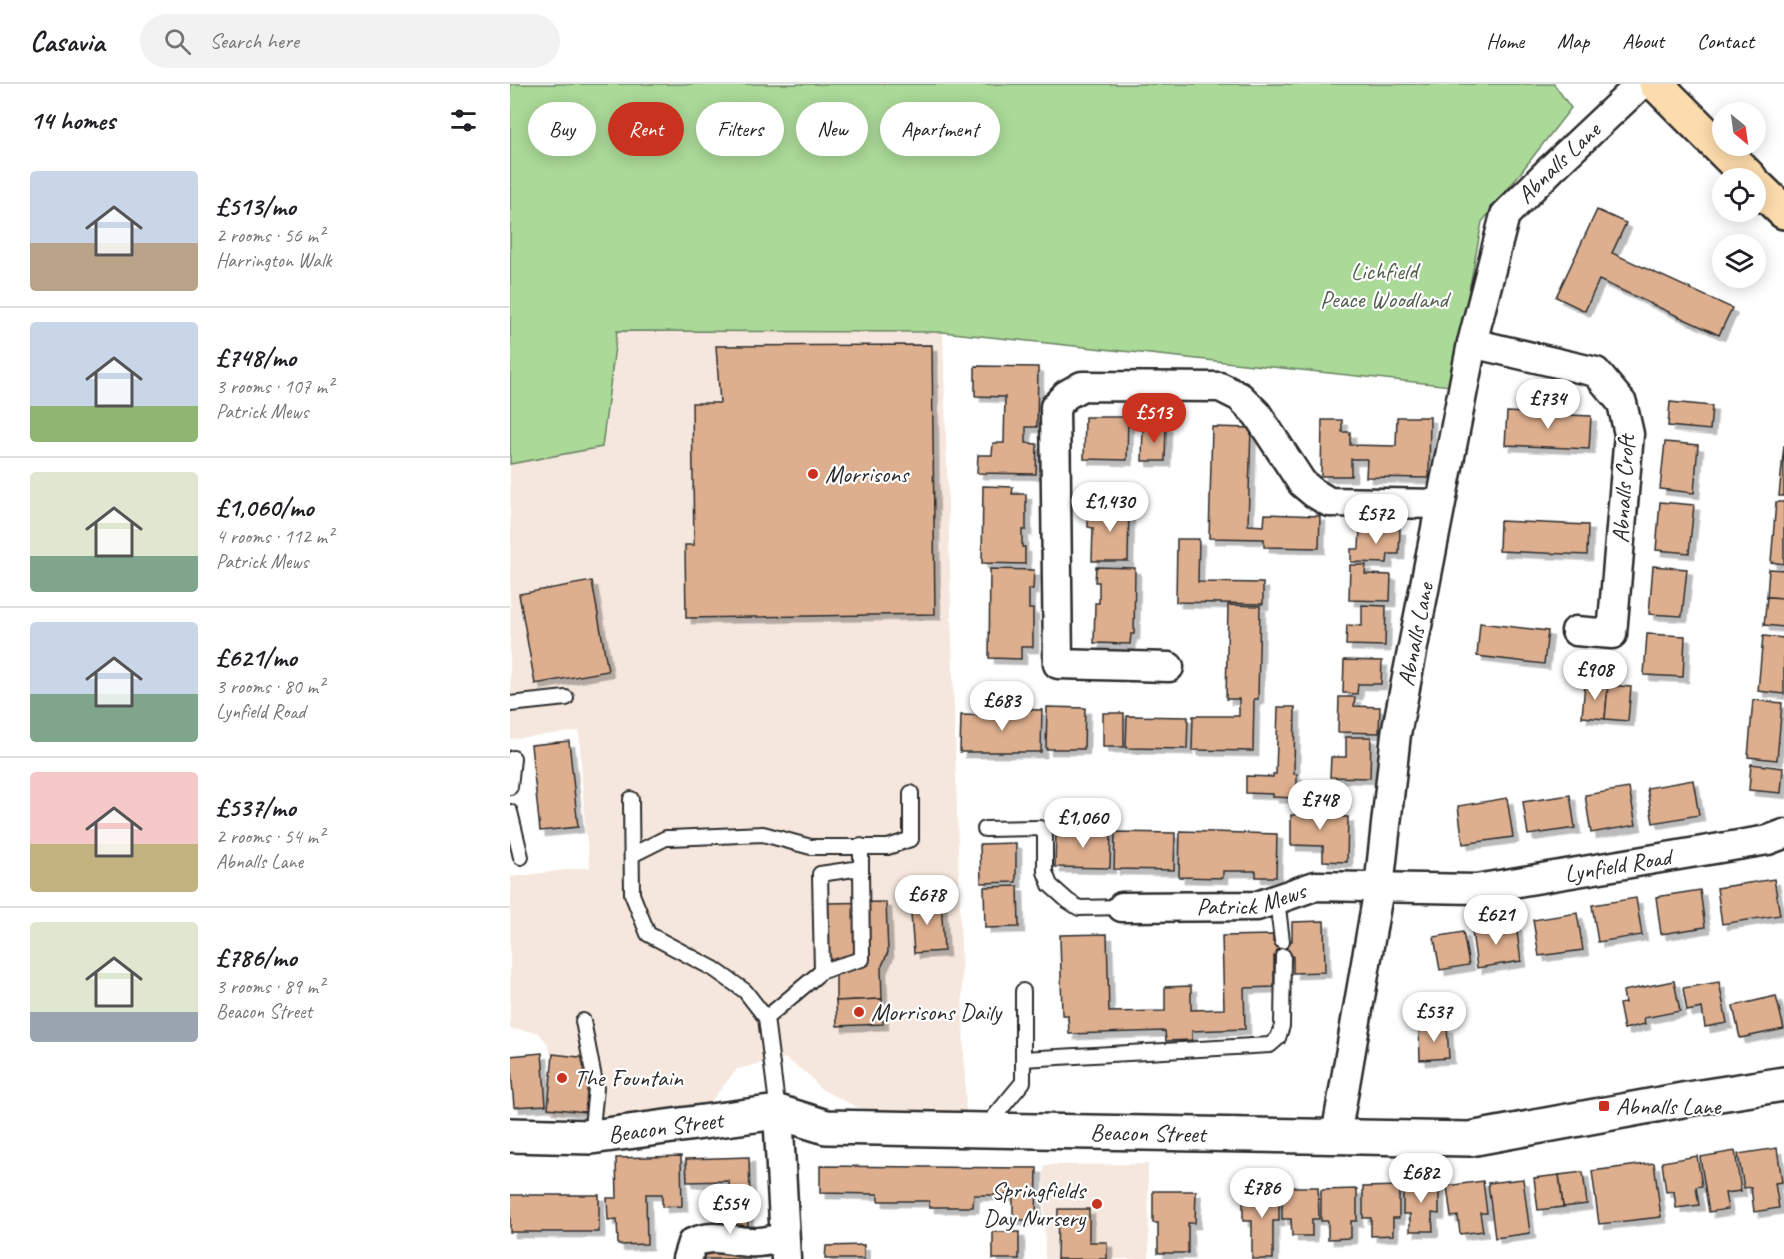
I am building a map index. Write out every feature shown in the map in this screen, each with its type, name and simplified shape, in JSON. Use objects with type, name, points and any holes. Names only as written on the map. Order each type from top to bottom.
[{"type":"highway","points":[[1656,84],[1740,168]]},
{"type":"street","name":"Abnalls Lane","points":[[1336,1136],[1378,888],[1396,734],[1472,343],[1505,215],[1641,84]]},
{"type":"street","name":"Abnalls Croft","points":[[1472,343],[1596,372],[1622,403],[1629,434],[1612,634],[1576,631]]},
{"type":"street","points":[[1169,667],[1058,664],[1055,407],[1066,395],[1082,386],[1220,387],[1240,397],[1257,414],[1302,483],[1329,502],[1440,504]]},
{"type":"street","name":"Lynfield Road","points":[[1378,888],[1476,889],[1768,840],[1784,834]]},
{"type":"street","name":"Patrick Mews","points":[[1122,907],[1257,906],[1315,886],[1378,888]]},
{"type":"street","name":"Beacon Street","points":[[510,1135],[591,1137],[778,1112],[826,1127],[1470,1139],[1784,1083]]},
{"type":"street","points":[[687,1259],[692,1243],[703,1238],[722,1237],[785,1249],[778,1112]]},
{"type":"lane","points":[[510,704],[566,698]]},
{"type":"lane","points":[[510,787],[513,758]]},
{"type":"lane","points":[[632,855],[666,838],[763,834],[811,847],[888,847],[911,839],[911,793]]},
{"type":"lane","points":[[631,799],[632,894],[648,934],[714,969],[745,991],[766,1018],[778,1112]]},
{"type":"lane","points":[[510,812],[521,857]]},
{"type":"lane","points":[[985,829],[1040,828],[1045,834],[1046,872],[1050,885],[1080,908],[1122,907]]},
{"type":"lane","points":[[766,1018],[822,971],[862,958],[861,846]]},
{"type":"lane","points":[[822,971],[820,874],[861,868]]},
{"type":"lane","points":[[1277,899],[1282,940]]},
{"type":"lane","points":[[1023,1059],[1270,1045],[1278,1038],[1282,1026],[1282,956]]},
{"type":"lane","points":[[984,1130],[1023,1082],[1023,991]]},
{"type":"lane","points":[[583,1021],[596,1088],[591,1137]]},
{"type":"shaded area","points":[[600,313],[943,332],[966,1119],[895,1118],[855,1106],[819,1088],[810,1076],[785,1058],[737,1069],[712,1100],[691,1119],[550,1113],[553,1061],[547,1043],[538,1032],[510,1029],[510,877],[590,867],[579,731],[510,739],[510,452],[607,429],[588,326]]},
{"type":"shaded area","name":"Springfields Day Nursery","points":[[1148,1164],[1149,1259],[1045,1259],[1044,1165]]},
{"type":"green space","name":"Lichfield Peace Woodland","points":[[510,84],[1554,84],[1571,108],[1482,222],[1451,386],[943,332],[617,331],[602,447],[510,464]]},
{"type":"building","points":[[1597,210],[1626,223],[1612,253],[1732,308],[1719,335],[1599,280],[1585,311],[1556,297]]},
{"type":"building","name":"Morrisons","points":[[932,345],[935,614],[686,618],[685,545],[694,545],[692,403],[720,403],[716,346]]},
{"type":"building","points":[[975,366],[1038,367],[1037,427],[1026,427],[1026,443],[1037,444],[1036,474],[977,473],[978,455],[992,455],[993,443],[1004,443],[1005,397],[975,396]]},
{"type":"building","points":[[1670,402],[1712,406],[1710,430],[1668,426]]},
{"type":"building","points":[[1507,412],[1591,416],[1589,449],[1505,445]]},
{"type":"building","points":[[1085,417],[1128,417],[1127,460],[1084,459]]},
{"type":"building","points":[[1397,417],[1430,417],[1429,478],[1366,477],[1367,459],[1351,459],[1351,476],[1321,476],[1322,420],[1342,420],[1342,432],[1350,432],[1350,445],[1396,446]]},
{"type":"building","points":[[1143,426],[1166,426],[1165,461],[1142,461]]},
{"type":"building","points":[[1212,427],[1251,428],[1248,525],[1264,526],[1265,514],[1320,516],[1319,548],[1264,547],[1264,539],[1209,538]]},
{"type":"building","points":[[1665,442],[1698,445],[1694,493],[1660,489]]},
{"type":"building","points":[[1784,445],[1784,496],[1779,496]]},
{"type":"building","points":[[983,486],[1013,487],[1012,494],[1026,494],[1026,530],[1022,530],[1025,564],[982,563]]},
{"type":"building","points":[[1660,502],[1694,505],[1689,553],[1656,550]]},
{"type":"building","points":[[1776,502],[1784,502],[1784,564],[1771,562]]},
{"type":"building","points":[[1088,507],[1129,507],[1128,561],[1092,561],[1093,528],[1088,527]]},
{"type":"building","points":[[1500,521],[1588,525],[1587,555],[1499,551]]},
{"type":"building","points":[[1360,528],[1400,529],[1399,554],[1388,554],[1387,563],[1351,562],[1351,549],[1359,549]]},
{"type":"building","points":[[1177,539],[1199,539],[1198,582],[1263,583],[1263,604],[1176,602]]},
{"type":"building","points":[[1350,565],[1366,565],[1365,574],[1391,575],[1390,601],[1349,600]]},
{"type":"building","points":[[1653,566],[1687,569],[1682,616],[1649,614]]},
{"type":"building","points":[[1096,567],[1135,568],[1134,634],[1131,634],[1130,644],[1094,643],[1095,603],[1099,603],[1099,582],[1095,582]]},
{"type":"building","points":[[990,569],[1034,570],[1033,589],[1029,589],[1029,609],[1033,609],[1033,647],[1021,647],[1021,659],[989,658]]},
{"type":"building","points":[[1769,569],[1784,570],[1784,598],[1767,597]]},
{"type":"building","points":[[592,581],[608,671],[535,684],[519,594]]},
{"type":"building","points":[[1767,597],[1784,598],[1784,627],[1764,625]]},
{"type":"building","points":[[1228,605],[1260,606],[1258,699],[1254,699],[1253,751],[1192,750],[1193,716],[1239,716],[1239,699],[1226,699]]},
{"type":"building","points":[[1362,605],[1386,606],[1385,646],[1346,645],[1347,625],[1362,626]]},
{"type":"building","points":[[1480,623],[1548,631],[1544,664],[1477,656]]},
{"type":"building","points":[[1647,634],[1685,636],[1683,677],[1644,675]]},
{"type":"building","points":[[1763,636],[1784,638],[1784,694],[1758,691]]},
{"type":"building","points":[[1344,660],[1382,661],[1381,684],[1358,684],[1357,694],[1343,693]]},
{"type":"building","points":[[1585,683],[1608,685],[1605,719],[1582,717]]},
{"type":"building","points":[[1608,685],[1631,687],[1628,721],[1605,719]]},
{"type":"building","points":[[1339,697],[1355,697],[1354,706],[1380,707],[1379,733],[1338,732]]},
{"type":"building","points":[[1753,700],[1782,703],[1777,760],[1748,757]]},
{"type":"building","points":[[1047,707],[1085,708],[1084,749],[1046,749]]},
{"type":"building","points":[[1278,707],[1295,707],[1294,774],[1297,774],[1297,798],[1246,793],[1246,776],[1273,777],[1273,774],[1276,774]]},
{"type":"building","points":[[1000,709],[1042,710],[1041,752],[960,752],[961,715],[1000,716]]},
{"type":"building","points":[[1103,713],[1124,713],[1124,747],[1103,747]]},
{"type":"building","points":[[1127,716],[1188,717],[1187,749],[1126,748]]},
{"type":"building","points":[[1346,737],[1371,737],[1370,778],[1330,777],[1331,757],[1346,757]]},
{"type":"building","points":[[569,741],[578,827],[540,831],[531,745]]},
{"type":"building","points":[[1751,764],[1783,768],[1781,793],[1749,790]]},
{"type":"building","points":[[1693,780],[1699,815],[1653,823],[1647,788]]},
{"type":"building","points":[[1629,788],[1636,825],[1591,833],[1585,795]]},
{"type":"building","points":[[1570,795],[1575,828],[1528,835],[1523,802]]},
{"type":"building","points":[[1507,798],[1513,837],[1463,844],[1458,806]]},
{"type":"building","points":[[1296,802],[1325,803],[1324,816],[1348,817],[1347,862],[1323,861],[1323,846],[1291,845],[1291,815],[1295,815]]},
{"type":"building","points":[[1056,830],[1111,831],[1110,868],[1055,867]]},
{"type":"building","points":[[1180,831],[1277,834],[1276,877],[1256,877],[1256,871],[1223,871],[1223,878],[1179,877]]},
{"type":"building","points":[[1115,832],[1175,833],[1174,870],[1114,869]]},
{"type":"building","points":[[1016,843],[1016,882],[981,883],[980,844]]},
{"type":"building","points":[[1774,879],[1780,915],[1722,924],[1717,888]]},
{"type":"building","points":[[1018,886],[1019,927],[985,928],[984,887]]},
{"type":"building","points":[[1700,890],[1705,927],[1661,934],[1656,897]]},
{"type":"building","points":[[1636,898],[1642,935],[1598,942],[1592,905]]},
{"type":"building","points":[[941,899],[944,951],[914,953],[910,901]]},
{"type":"building","points":[[886,902],[888,952],[881,968],[882,999],[836,1001],[836,975],[828,956],[826,903]]},
{"type":"building","points":[[1577,913],[1583,950],[1539,956],[1533,920]]},
{"type":"building","points":[[1324,921],[1325,972],[1293,973],[1293,956],[1274,956],[1274,987],[1244,988],[1245,1029],[1192,1031],[1192,1040],[1166,1041],[1165,1031],[1069,1034],[1068,1015],[1062,1015],[1060,935],[1107,934],[1109,1012],[1165,1011],[1165,987],[1191,986],[1191,1010],[1224,1009],[1222,936],[1273,935],[1273,941],[1292,941],[1292,922]]},
{"type":"building","points":[[1516,925],[1521,961],[1477,968],[1472,931]]},
{"type":"building","points":[[1463,932],[1469,965],[1440,970],[1434,937]]},
{"type":"building","points":[[1674,981],[1680,1011],[1644,1018],[1645,1024],[1624,1029],[1619,1004],[1625,1003],[1623,991]]},
{"type":"building","points":[[1719,982],[1727,1023],[1705,1027],[1702,1008],[1687,1011],[1683,988]]},
{"type":"building","points":[[1776,996],[1784,1029],[1740,1038],[1733,1006]]},
{"type":"building","name":"Morrisons Daily","points":[[882,999],[883,1024],[837,1026],[836,1001]]},
{"type":"building","points":[[1447,1027],[1449,1058],[1420,1060],[1419,1028]]},
{"type":"building","points":[[542,1053],[546,1105],[514,1107],[510,1056]]},
{"type":"building","points":[[553,1054],[588,1058],[585,1112],[548,1108]]},
{"type":"building","points":[[1777,1148],[1782,1182],[1775,1183],[1779,1208],[1754,1212],[1751,1187],[1744,1188],[1738,1154]]},
{"type":"building","points":[[1735,1151],[1741,1191],[1725,1193],[1728,1209],[1709,1212],[1700,1157]]},
{"type":"building","points":[[681,1156],[682,1206],[662,1207],[662,1194],[646,1194],[647,1244],[618,1245],[617,1219],[608,1220],[607,1198],[617,1198],[616,1158]]},
{"type":"building","points":[[1697,1156],[1702,1186],[1696,1187],[1699,1205],[1676,1208],[1674,1191],[1666,1192],[1662,1162]]},
{"type":"building","points":[[749,1157],[750,1198],[730,1199],[729,1181],[687,1182],[686,1159]]},
{"type":"building","points":[[1654,1163],[1661,1217],[1599,1224],[1592,1171]]},
{"type":"building","points":[[820,1166],[1037,1168],[1036,1220],[1013,1220],[1013,1195],[974,1195],[973,1207],[929,1207],[929,1201],[878,1201],[878,1194],[820,1193]]},
{"type":"building","points":[[1583,1172],[1587,1204],[1563,1207],[1559,1175]]},
{"type":"building","points":[[1559,1175],[1563,1207],[1538,1210],[1534,1178]]},
{"type":"building","points":[[1523,1179],[1530,1233],[1495,1238],[1488,1183]]},
{"type":"building","points":[[1483,1181],[1487,1213],[1480,1213],[1483,1231],[1460,1234],[1458,1216],[1451,1217],[1447,1186]]},
{"type":"building","points":[[1403,1182],[1439,1182],[1439,1214],[1432,1213],[1433,1231],[1410,1231],[1410,1214],[1403,1214]]},
{"type":"building","points":[[1399,1186],[1399,1218],[1393,1218],[1393,1235],[1371,1236],[1371,1218],[1363,1218],[1363,1187]]},
{"type":"building","points":[[1282,1187],[1318,1187],[1319,1219],[1312,1219],[1312,1236],[1292,1236],[1291,1219],[1282,1219]]},
{"type":"building","points":[[1243,1189],[1279,1189],[1279,1221],[1273,1221],[1273,1259],[1252,1259],[1252,1221],[1243,1221]]},
{"type":"building","points":[[1357,1189],[1357,1221],[1351,1221],[1351,1238],[1328,1239],[1328,1221],[1321,1221],[1321,1190]]},
{"type":"building","points":[[1153,1191],[1196,1191],[1195,1223],[1188,1223],[1188,1253],[1158,1253],[1158,1223],[1153,1223]]},
{"type":"building","points":[[510,1195],[599,1195],[599,1232],[510,1232]]},
{"type":"building","points":[[747,1202],[749,1259],[698,1259],[697,1243],[726,1242],[725,1223],[720,1223],[720,1203]]},
{"type":"building","points":[[1058,1209],[1089,1209],[1089,1242],[1107,1242],[1107,1259],[1057,1259]]},
{"type":"building","points":[[993,1232],[1019,1232],[1019,1259],[993,1259]]},
{"type":"building","points":[[864,1245],[864,1259],[825,1259],[826,1246]]},
{"type":"place","name":"Morrisons","points":[[813,474]]},
{"type":"place","name":"Morrisons Daily","points":[[859,1012]]},
{"type":"place","name":"The Fountain","points":[[562,1078]]},
{"type":"place","name":"Abnalls Lane","points":[[1604,1106]]},
{"type":"place","name":"Springfields Day Nursery","points":[[1097,1204]]}]
